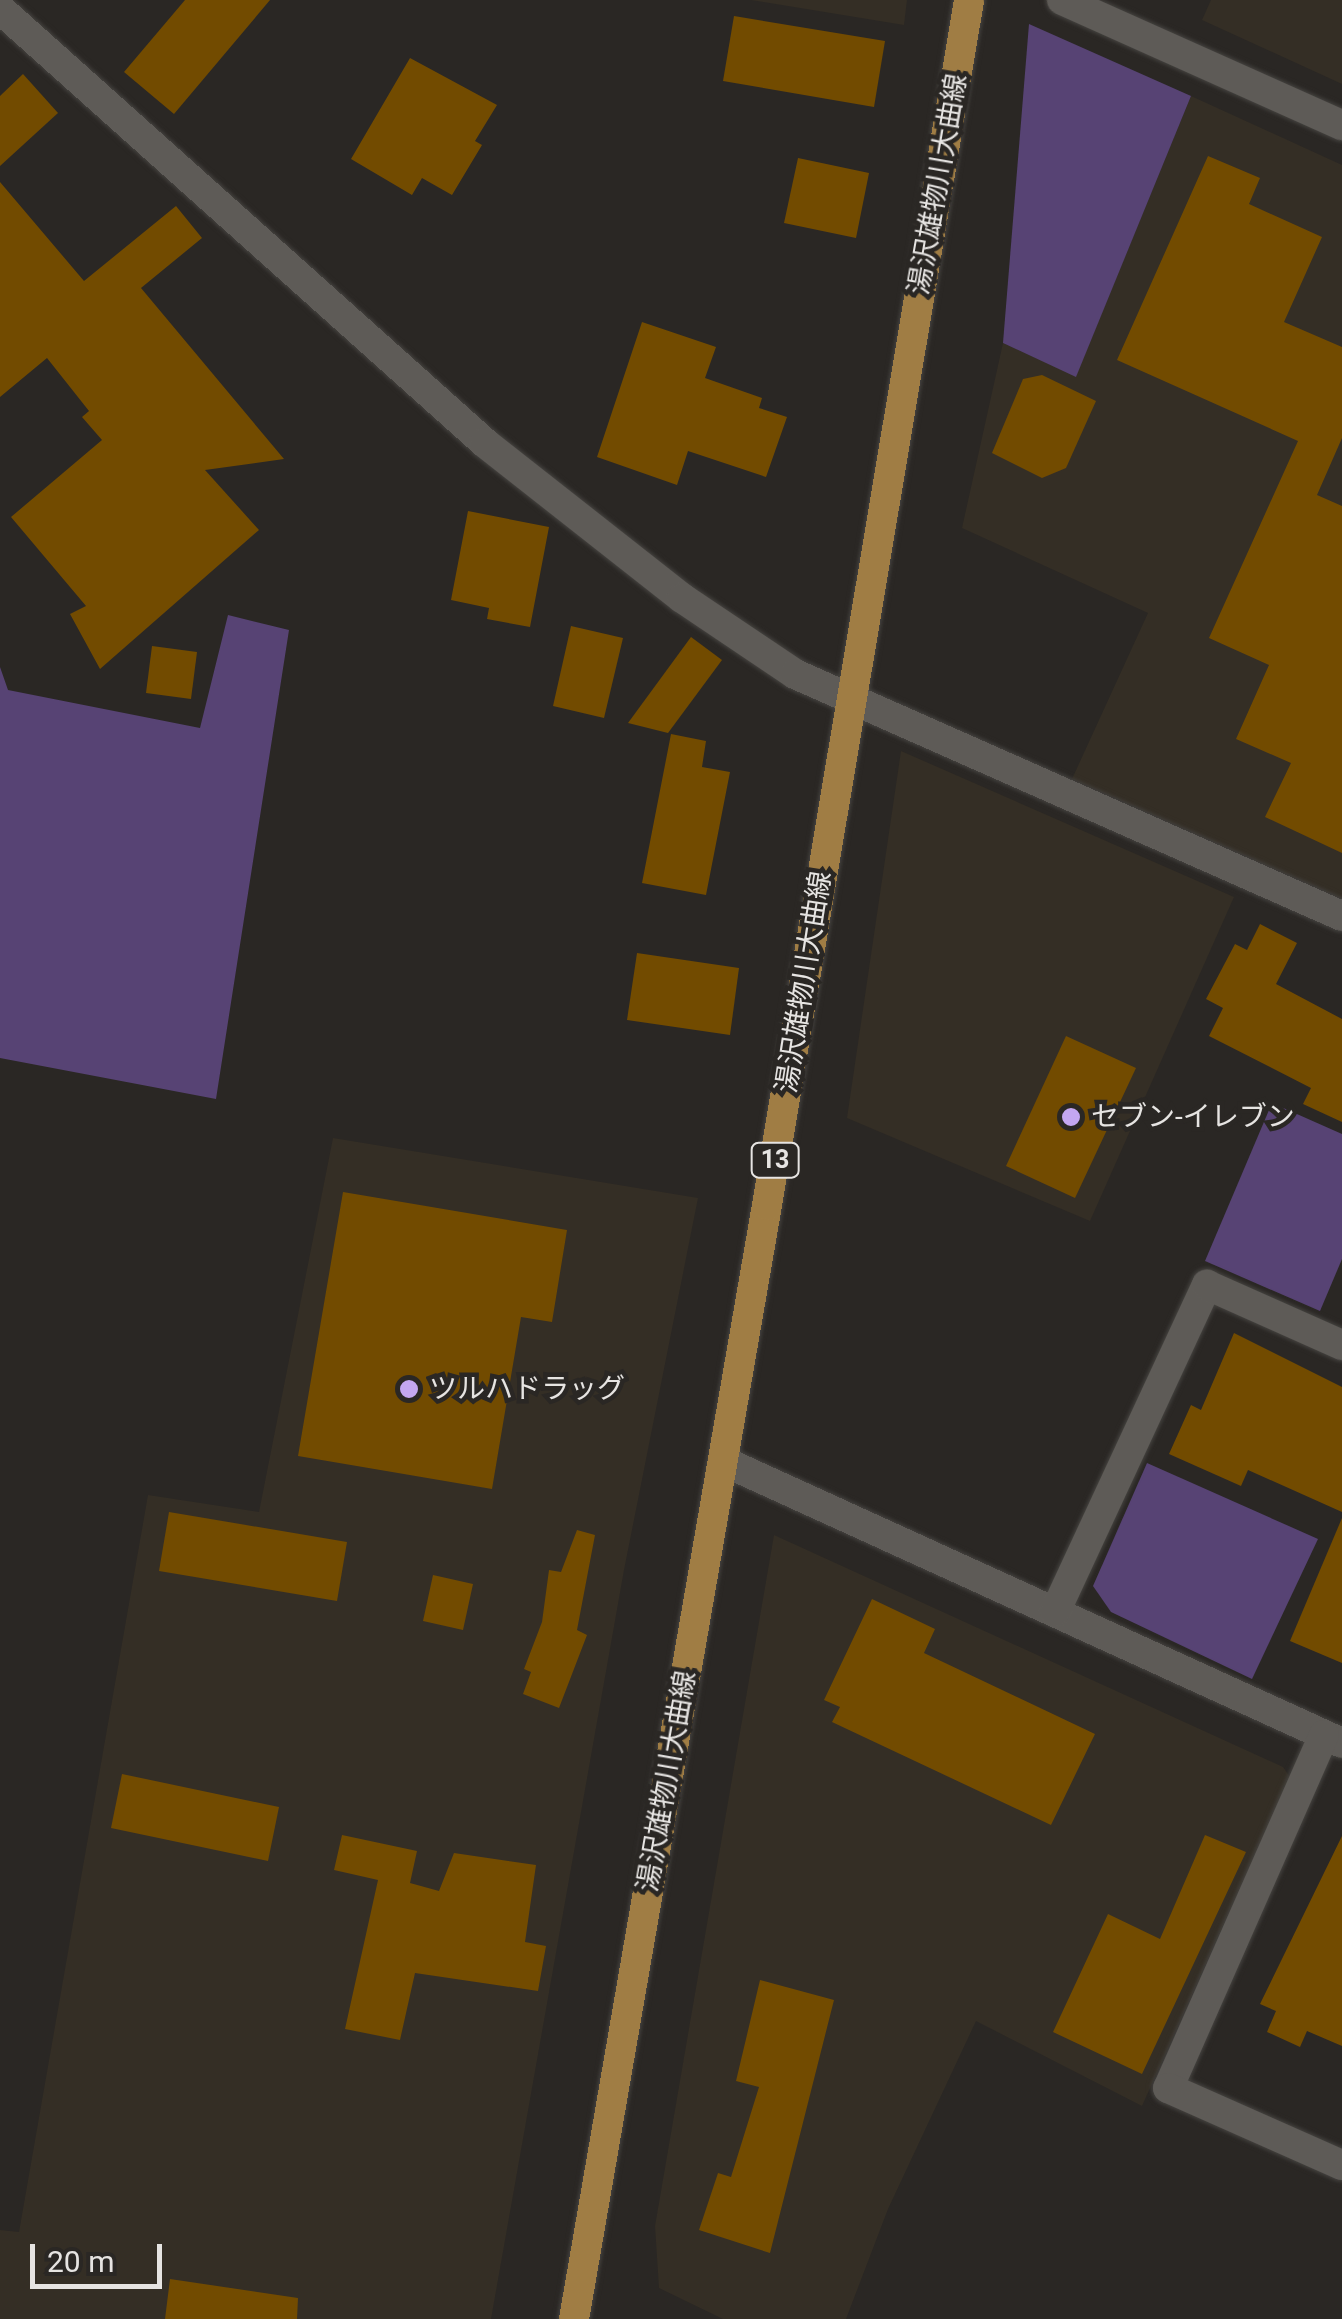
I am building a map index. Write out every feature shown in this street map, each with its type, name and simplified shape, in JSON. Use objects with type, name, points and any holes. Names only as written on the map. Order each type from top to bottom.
[{"type":"main road","name":"湯沢雄物川大曲線","points":[[574,2319],[969,0]]},
{"type":"street","points":[[1062,0],[1342,125]]},
{"type":"street","points":[[0,9],[485,444],[682,598],[795,674],[1342,916]]},
{"type":"street","points":[[1055,1612],[1207,1284],[1342,1344]]},
{"type":"street","points":[[723,1461],[1333,1739],[1168,2088],[1342,2165]]},
{"type":"shaded area","points":[[751,0],[907,0],[904,25]]},
{"type":"shaded area","points":[[1211,0],[1342,0],[1342,84],[1202,20]]},
{"type":"shaded area","points":[[1029,24],[1191,96],[1076,377],[1003,343]]},
{"type":"shaded area","points":[[1191,96],[1342,165],[1342,899],[1072,779],[1148,613],[962,528],[1003,343],[1076,376]]},
{"type":"shaded area","points":[[228,615],[289,630],[216,1099],[0,1058],[0,667],[8,690],[200,728]]},
{"type":"shaded area","points":[[901,751],[1234,897],[1090,1221],[847,1118]]},
{"type":"shaded area","points":[[1272,1103],[1342,1134],[1342,1259],[1320,1311],[1205,1261]]},
{"type":"shaded area","points":[[333,1138],[698,1198],[624,1570],[491,2319],[0,2319],[0,2230],[19,2232],[148,1495],[259,1512]]},
{"type":"shaded area","points":[[1147,1463],[1318,1539],[1252,1679],[1111,1612],[1093,1586]]},
{"type":"shaded area","points":[[774,1535],[1283,1767],[1290,1777],[1142,2106],[976,2021],[888,2209],[846,2319],[723,2319],[659,2288],[655,2226]]},
{"type":"building","points":[[185,0],[270,0],[174,114],[124,72]]},
{"type":"building","points":[[734,16],[885,41],[874,107],[723,81]]},
{"type":"building","points":[[410,58],[497,105],[475,141],[482,145],[452,195],[422,178],[412,195],[351,159]]},
{"type":"building","points":[[23,74],[58,113],[0,166],[0,96]]},
{"type":"building","points":[[1208,156],[1260,178],[1249,204],[1322,237],[1284,322],[1342,347],[1342,438],[1317,495],[1342,506],[1342,853],[1265,817],[1291,763],[1236,739],[1269,665],[1209,638],[1298,441],[1117,360]]},
{"type":"building","points":[[798,158],[869,173],[856,238],[784,223]]},
{"type":"building","points":[[0,182],[84,281],[176,206],[202,238],[141,288],[284,459],[205,470],[259,530],[100,669],[70,614],[86,606],[11,517],[102,440],[82,417],[89,411],[47,358],[0,397]]},
{"type":"building","points":[[642,322],[716,347],[705,378],[762,398],[759,408],[787,417],[766,477],[688,451],[677,485],[597,457]]},
{"type":"building","points":[[1042,375],[1096,401],[1066,468],[1042,478],[992,453],[1023,379]]},
{"type":"building","points":[[468,511],[549,527],[530,627],[487,619],[489,608],[451,600]]},
{"type":"building","points":[[571,626],[623,638],[604,718],[553,706]]},
{"type":"building","points":[[691,637],[722,660],[668,733],[628,723]]},
{"type":"building","points":[[152,646],[197,652],[191,699],[146,693]]},
{"type":"building","points":[[671,734],[706,741],[702,767],[730,772],[706,895],[642,883]]},
{"type":"building","points":[[1260,924],[1297,943],[1276,984],[1342,1019],[1342,1122],[1303,1104],[1311,1088],[1209,1036],[1223,1008],[1206,999],[1235,944],[1247,950]]},
{"type":"building","points":[[637,953],[739,968],[730,1035],[627,1020]]},
{"type":"building","name":"セブン-イレブン","points":[[1066,1036],[1136,1068],[1075,1198],[1006,1166]]},
{"type":"building","name":"ツルハドラッグ","points":[[343,1192],[567,1230],[552,1322],[521,1317],[492,1489],[298,1456]]},
{"type":"building","points":[[1234,1333],[1342,1387],[1342,1512],[1248,1470],[1241,1486],[1169,1454],[1191,1405],[1201,1410]]},
{"type":"building","points":[[169,1512],[347,1542],[337,1601],[159,1571]]},
{"type":"building","points":[[1342,1518],[1342,1663],[1290,1641]]},
{"type":"building","points":[[577,1530],[595,1535],[577,1630],[587,1635],[559,1708],[523,1694],[531,1672],[524,1669],[542,1622],[549,1570],[561,1572]]},
{"type":"building","points":[[433,1575],[473,1584],[463,1630],[423,1621]]},
{"type":"building","points":[[872,1599],[935,1629],[924,1653],[1095,1734],[1051,1825],[832,1722],[840,1707],[824,1700]]},
{"type":"building","points":[[122,1774],[279,1807],[268,1861],[111,1828]]},
{"type":"building","points":[[342,1835],[417,1851],[410,1883],[439,1891],[454,1853],[536,1865],[525,1942],[546,1946],[538,1991],[415,1973],[400,2040],[345,2029],[378,1880],[334,1870]]},
{"type":"building","points":[[1205,1835],[1246,1852],[1142,2074],[1053,2032],[1108,1914],[1160,1939]]},
{"type":"building","points":[[1342,1836],[1342,2046],[1307,2031],[1300,2047],[1267,2032],[1276,2011],[1260,2004]]},
{"type":"building","points":[[760,1980],[834,2000],[770,2253],[699,2230],[718,2173],[731,2177],[759,2087],[736,2081]]},
{"type":"building","points":[[170,2279],[298,2298],[297,2319],[165,2319]]},
{"type":"place","name":"セブン-イレブン","points":[[1071,1117]]},
{"type":"place","name":"ツルハドラッグ","points":[[409,1389]]}]
